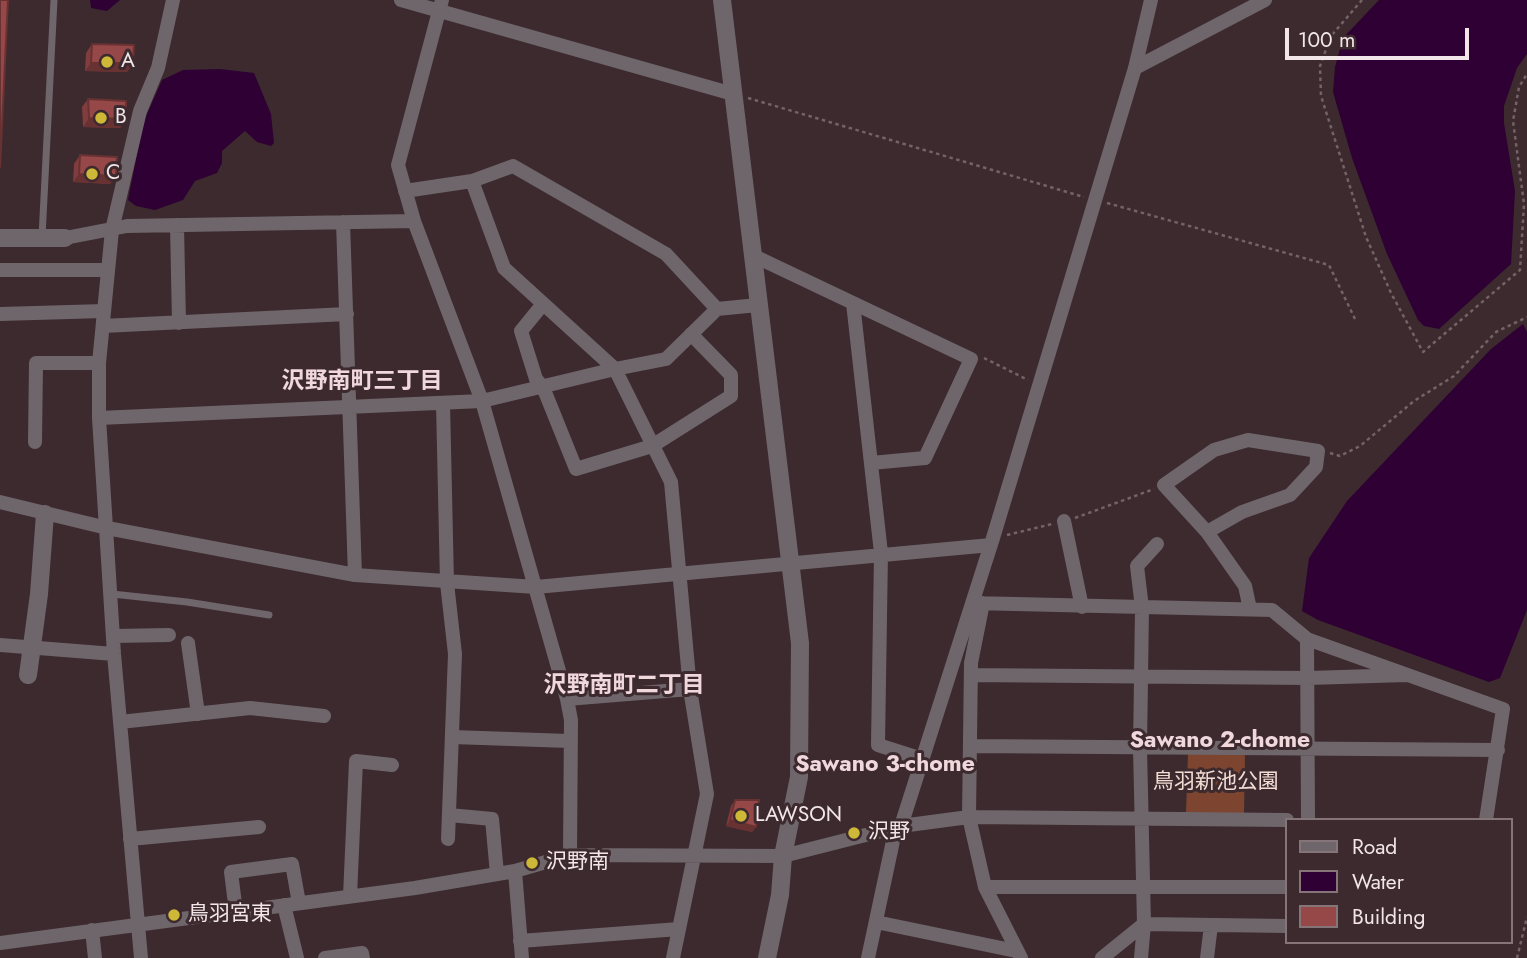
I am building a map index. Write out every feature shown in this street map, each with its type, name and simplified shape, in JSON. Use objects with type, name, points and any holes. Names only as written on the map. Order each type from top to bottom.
[{"type":"street","points":[[142,958],[114,654],[99,418],[99,363],[112,230],[140,111],[158,68],[173,0]]},
{"type":"street","points":[[401,0],[441,5],[733,94]]},
{"type":"street","points":[[722,0],[800,643],[802,723],[799,777],[767,958]]},
{"type":"street","points":[[868,958],[893,841],[901,826],[977,603],[992,541],[1135,68],[1151,0]]},
{"type":"street","points":[[1135,68],[1265,0]]},
{"type":"street","points":[[441,5],[398,165],[414,222],[482,401],[567,699],[571,720],[570,855]]},
{"type":"street","points":[[405,191],[472,180],[513,166],[666,254],[717,309]]},
{"type":"street","points":[[472,180],[504,268],[615,369],[671,482],[690,689],[707,794],[673,958]]},
{"type":"street","points":[[343,222],[355,575]]},
{"type":"street","points":[[0,238],[65,238],[127,226],[414,222]]},
{"type":"street","points":[[177,226],[179,323]]},
{"type":"street","points":[[752,255],[971,359],[925,458],[871,463]]},
{"type":"street","points":[[0,270],[108,270]]},
{"type":"street","points":[[853,303],[881,553],[878,745],[922,759]]},
{"type":"street","points":[[544,304],[521,331],[536,379],[543,387],[576,469],[652,446],[731,396],[730,375],[691,334]]},
{"type":"street","points":[[99,418],[482,401],[666,359],[717,309],[758,304]]},
{"type":"street","points":[[0,314],[104,311]]},
{"type":"street","points":[[103,326],[347,314]]},
{"type":"street","points":[[35,442],[36,363],[99,363]]},
{"type":"street","points":[[443,403],[447,583],[455,654],[448,839]]},
{"type":"street","points":[[1207,532],[1242,512],[1290,495],[1316,467],[1318,450],[1248,440],[1214,450],[1164,485],[1207,532],[1245,586],[1250,609]]},
{"type":"street","points":[[0,502],[107,528],[355,575],[536,587],[992,541]]},
{"type":"street","points":[[27,675],[45,514]]},
{"type":"street","points":[[1064,521],[1082,607]]},
{"type":"street","points":[[1141,958],[1144,924],[1140,820],[1142,608],[1137,566],[1157,544]]},
{"type":"street","points":[[977,603],[1272,610],[1307,639],[1503,709],[1486,818]]},
{"type":"street","points":[[977,603],[971,676],[969,817],[985,887],[1018,955]]},
{"type":"street","points":[[114,636],[169,635]]},
{"type":"street","points":[[1307,639],[1308,818]]},
{"type":"street","points":[[188,643],[198,714]]},
{"type":"street","points":[[0,645],[114,654]]},
{"type":"street","points":[[971,676],[1308,678],[1407,675]]},
{"type":"street","points":[[567,699],[690,689]]},
{"type":"street","points":[[120,722],[250,708],[324,716]]},
{"type":"street","points":[[452,737],[569,741]]},
{"type":"street","points":[[970,747],[1498,750]]},
{"type":"street","points":[[350,896],[356,761],[392,765]]},
{"type":"street","points":[[449,815],[492,819],[498,874]]},
{"type":"street","points":[[0,943],[498,874],[570,855],[783,856],[901,826],[969,817],[1286,820]]},
{"type":"street","points":[[130,839],[259,827]]},
{"type":"street","points":[[236,912],[231,872],[292,864],[291,904],[297,958]]},
{"type":"street","points":[[515,871],[522,958]]},
{"type":"street","points":[[985,887],[1286,887]]},
{"type":"street","points":[[876,922],[1018,955]]},
{"type":"street","points":[[1102,958],[1144,924],[1286,926]]},
{"type":"street","points":[[1207,958],[1211,925]]},
{"type":"street","points":[[520,941],[679,929]]},
{"type":"street","points":[[92,930],[95,958]]},
{"type":"street","points":[[325,958],[362,953],[363,958]]},
{"type":"lane","points":[[42,238],[54,0]]},
{"type":"lane","points":[[112,594],[187,601],[270,615]]},
{"type":"path","points":[[1362,0],[1331,36],[1321,66],[1321,96],[1366,237],[1423,352],[1520,270],[1524,204],[1513,121],[1519,87],[1527,74]]},
{"type":"path","points":[[733,94],[1329,265],[1355,319]]},
{"type":"path","points":[[1318,450],[1340,456],[1360,446],[1414,401],[1454,376],[1496,332],[1527,317]]},
{"type":"path","points":[[971,359],[979,356],[1040,385]]},
{"type":"path","points":[[992,541],[1103,510],[1164,485]]},
{"type":"path","points":[[1517,958],[1527,916]]},
{"type":"green space","name":"鳥羽新池公園","points":[[1245,753],[1244,813],[1186,813],[1188,754]]},
{"type":"water","points":[[90,0],[120,0],[107,11],[91,8]]},
{"type":"water","points":[[1379,0],[1527,0],[1527,54],[1517,68],[1504,106],[1504,123],[1515,191],[1511,264],[1439,329],[1424,326],[1418,320],[1387,254],[1352,158],[1333,92],[1335,67],[1343,38]]},
{"type":"water","points":[[220,69],[254,73],[271,114],[274,143],[271,146],[257,142],[245,131],[222,151],[222,163],[217,173],[195,181],[183,200],[155,210],[136,206],[128,200],[136,159],[144,121],[162,80],[183,70]]},
{"type":"water","points":[[1523,324],[1527,332],[1527,610],[1500,678],[1489,682],[1318,620],[1302,611],[1309,558],[1347,501],[1491,349]]},
{"type":"building","points":[[0,0],[8,0],[0,167]]},
{"type":"building","points":[[92,44],[134,45],[133,63],[91,63]]},
{"type":"building","points":[[88,99],[126,101],[126,119],[89,118]]},
{"type":"building","points":[[80,155],[117,157],[116,176],[79,174]]},
{"type":"building","points":[[735,800],[759,800],[756,827],[730,820]]},
{"type":"place","name":"A","points":[[107,62]]},
{"type":"place","name":"B","points":[[101,118]]},
{"type":"place","name":"C","points":[[92,174]]},
{"type":"place","name":"LAWSON","points":[[741,816]]},
{"type":"place","name":"沢野","points":[[854,833]]},
{"type":"place","name":"沢野南","points":[[532,863]]},
{"type":"place","name":"鳥羽宮東","points":[[174,915]]},
{"type":"district","name":"沢野南町三丁目","points":[[362,382]]},
{"type":"district","name":"沢野南町二丁目","points":[[624,686]]},
{"type":"district","name":"Sawano 2-chome","points":[[1220,741]]},
{"type":"district","name":"Sawano 3-chome","points":[[885,765]]}]
